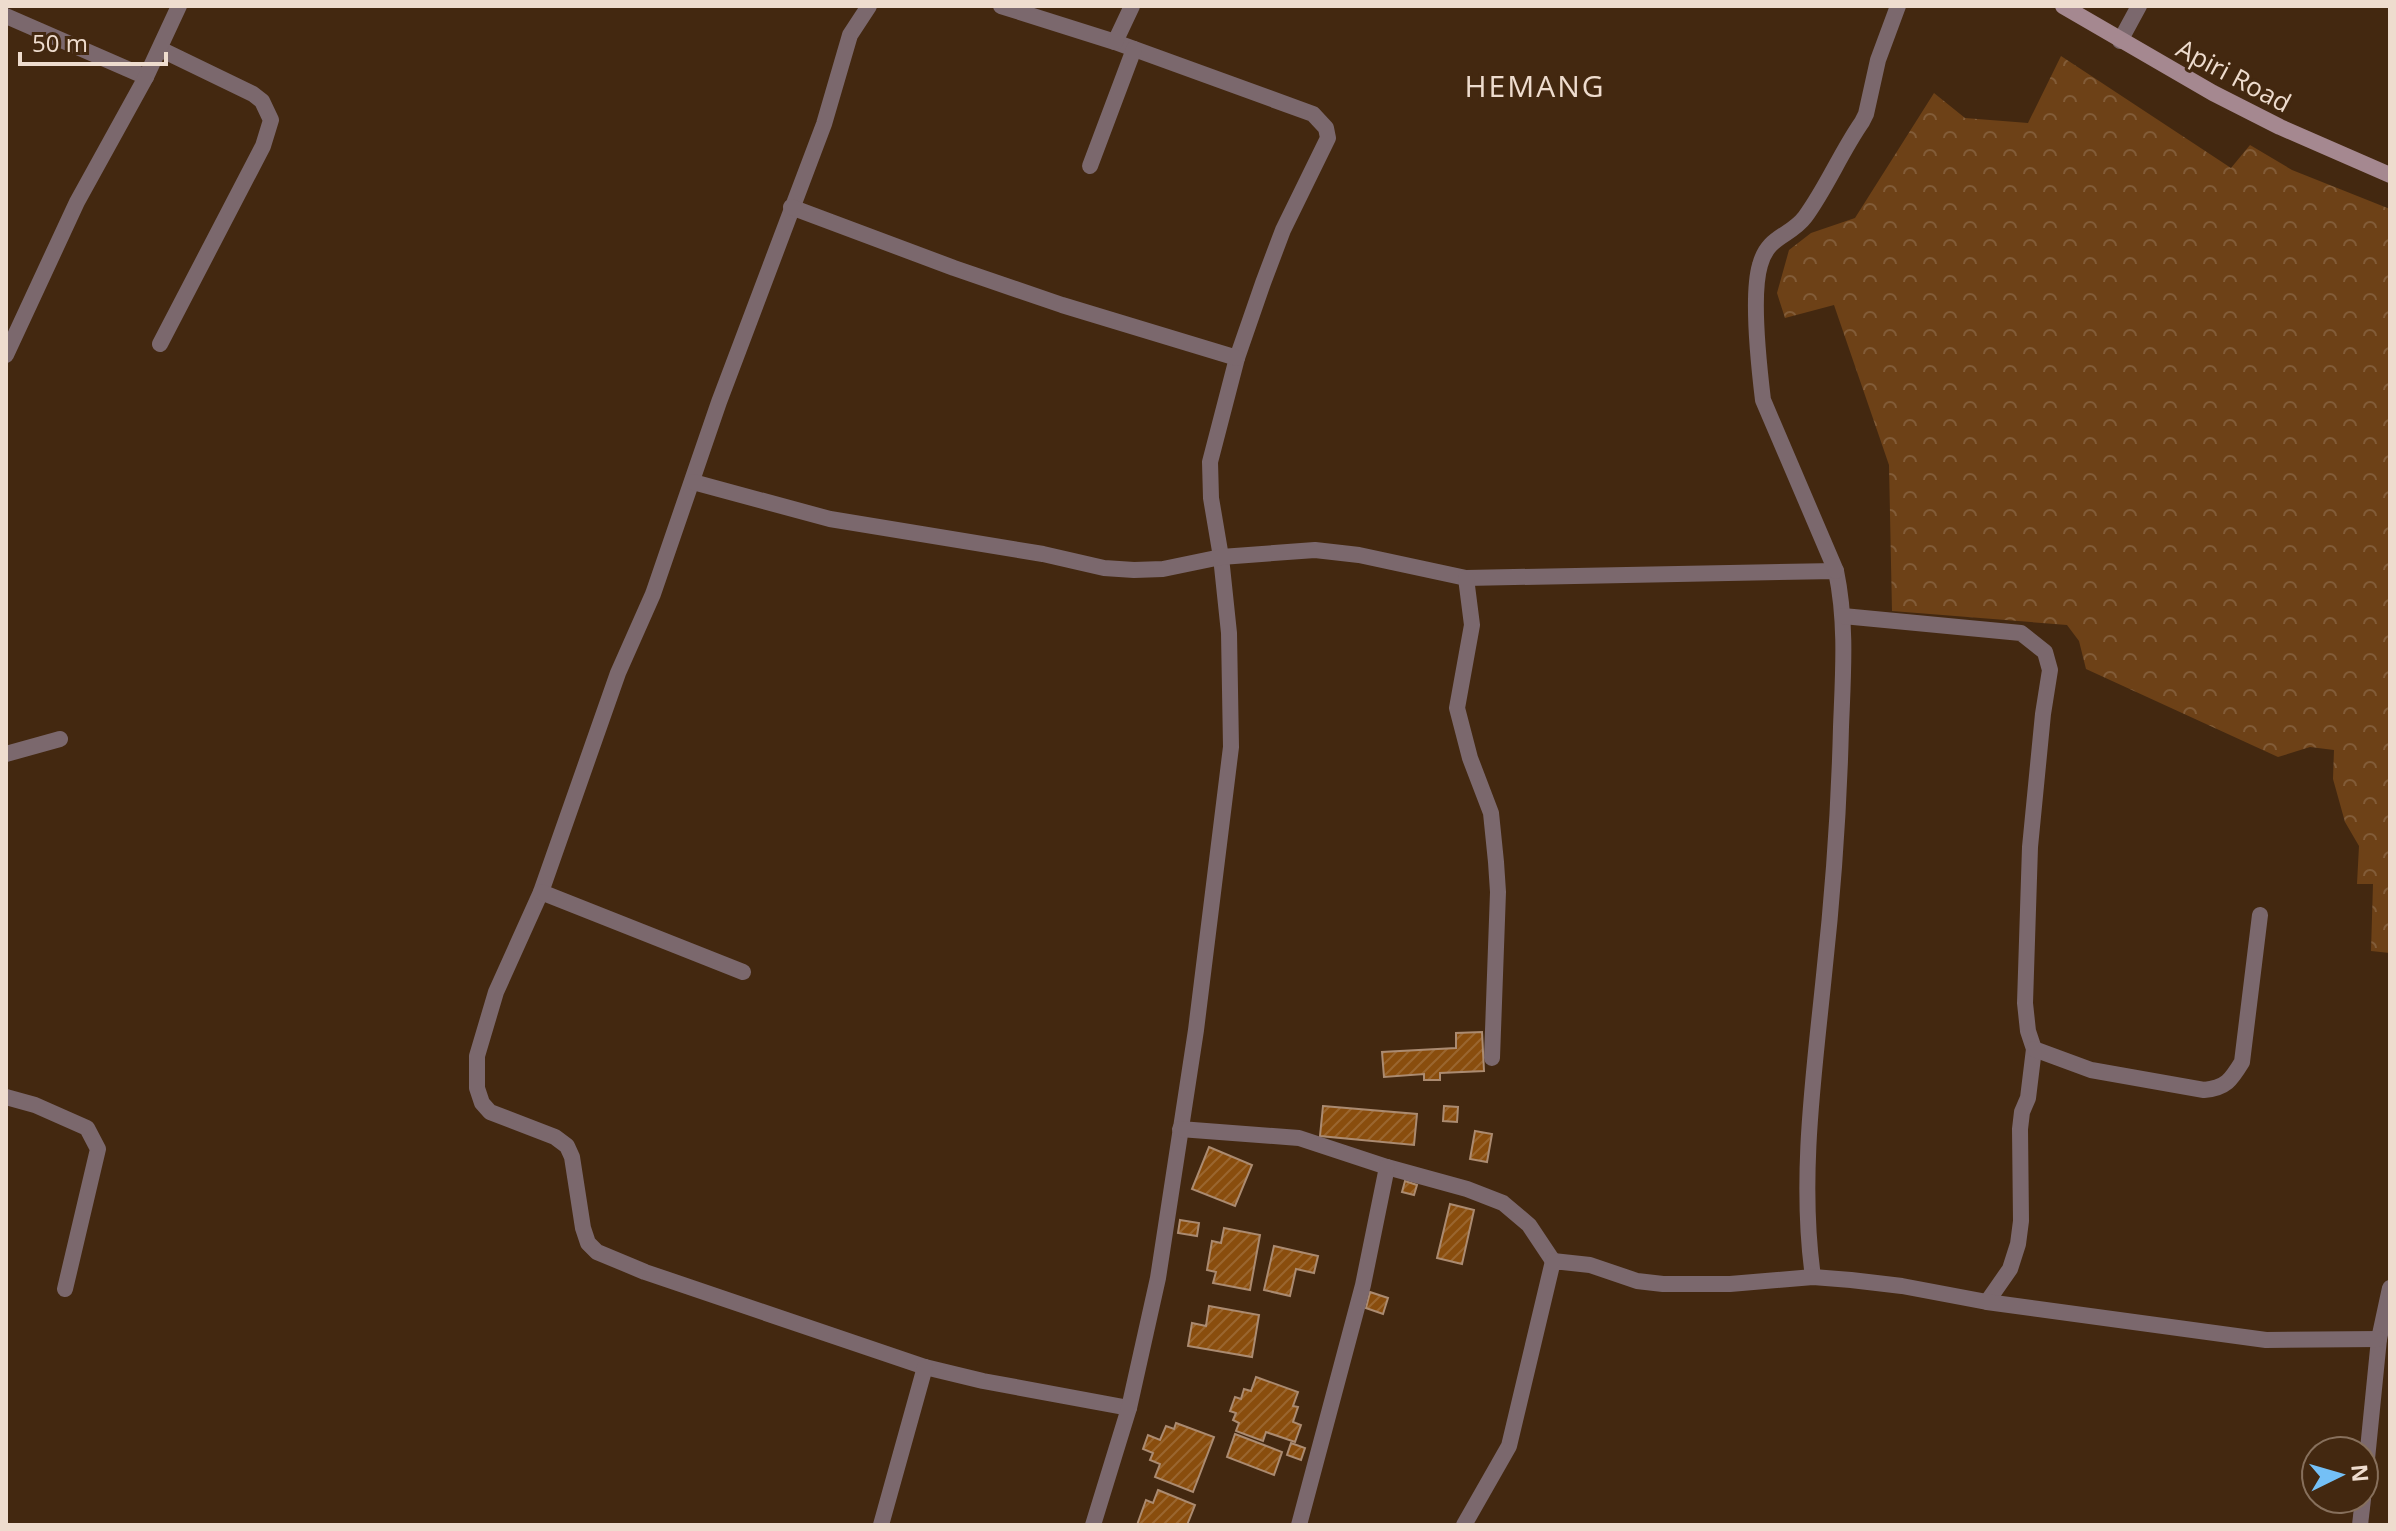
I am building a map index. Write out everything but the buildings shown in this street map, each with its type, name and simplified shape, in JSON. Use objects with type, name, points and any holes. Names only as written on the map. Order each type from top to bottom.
[{"type":"street","points":[[6,355],[77,202],[146,77],[179,6]]},
{"type":"street","points":[[869,6],[850,35],[824,124],[719,402],[653,594],[618,673],[541,892],[496,992],[477,1056],[477,1088],[482,1103],[490,1112],[555,1137],[567,1146],[572,1157],[583,1228],[588,1243],[597,1252],[645,1272],[925,1367],[1129,1408]]},
{"type":"street","points":[[1001,6],[1115,42],[1313,114],[1326,128],[1326,144],[1283,230],[1237,358],[1210,462],[1211,498],[1229,633],[1231,747],[1196,1030],[1158,1278],[1129,1408],[1093,1525]]},
{"type":"street","points":[[1115,42],[1132,6]]},
{"type":"street","points":[[1813,1277],[1807,1237],[1811,1101],[1836,835],[1843,616],[1836,571],[1763,400],[1757,279],[1766,250],[1803,219],[1862,122],[1878,60],[1898,6]]},
{"type":"street","name":"Apiri Road","points":[[2063,6],[2213,93],[2280,127],[2390,175]]},
{"type":"street","points":[[2120,41],[2139,6]]},
{"type":"street","points":[[6,16],[146,77]]},
{"type":"street","points":[[160,49],[253,94],[262,101],[271,120],[263,146],[160,344]]},
{"type":"street","points":[[1090,166],[1134,49]]},
{"type":"street","points":[[791,207],[1062,305],[1237,358]]},
{"type":"street","points":[[693,482],[830,519],[1043,554],[1104,568],[1163,569],[1221,557],[1315,550],[1359,555],[1466,578],[1836,571]]},
{"type":"street","points":[[1466,578],[1472,625],[1457,708],[1470,758],[1491,813],[1496,862],[1498,892],[1492,1058]]},
{"type":"street","points":[[1843,616],[2021,633],[2045,652],[2050,670],[2030,847],[2025,1003],[2028,1031],[2034,1049],[2028,1098],[2020,1129],[2021,1221],[2010,1269],[1987,1302]]},
{"type":"street","points":[[6,754],[60,739]]},
{"type":"street","points":[[541,892],[743,972]]},
{"type":"street","points":[[2034,1049],[2091,1070],[2204,1090],[2220,1088],[2230,1082],[2242,1062],[2260,915]]},
{"type":"street","points":[[6,1097],[35,1105],[87,1128],[98,1149],[65,1289]]},
{"type":"street","points":[[1180,1129],[1299,1138],[1467,1189],[1503,1203],[1529,1225],[1553,1261],[1509,1446],[1464,1525]]},
{"type":"street","points":[[1299,1525],[1363,1285],[1387,1167]]},
{"type":"street","points":[[1553,1261],[1590,1265],[1637,1281],[1663,1284],[1730,1284],[1813,1277],[1902,1286],[1987,1302],[2266,1340],[2379,1339]]},
{"type":"street","points":[[2369,1435],[2379,1339],[2390,1288]]},
{"type":"street","points":[[881,1525],[925,1367]]},
{"type":"green space","points":[[2061,56],[2231,168],[2250,145],[2292,170],[2390,209],[2390,953],[2371,951],[2373,884],[2357,884],[2359,846],[2345,822],[2333,779],[2334,750],[2310,747],[2278,757],[2086,669],[2079,641],[2067,625],[1892,611],[1889,465],[1834,305],[1785,318],[1777,293],[1789,250],[1811,233],[1855,218],[1934,93],[1965,118],[2028,123]]},
{"type":"district","name":"HEMANG","points":[[1535,85]]}]
